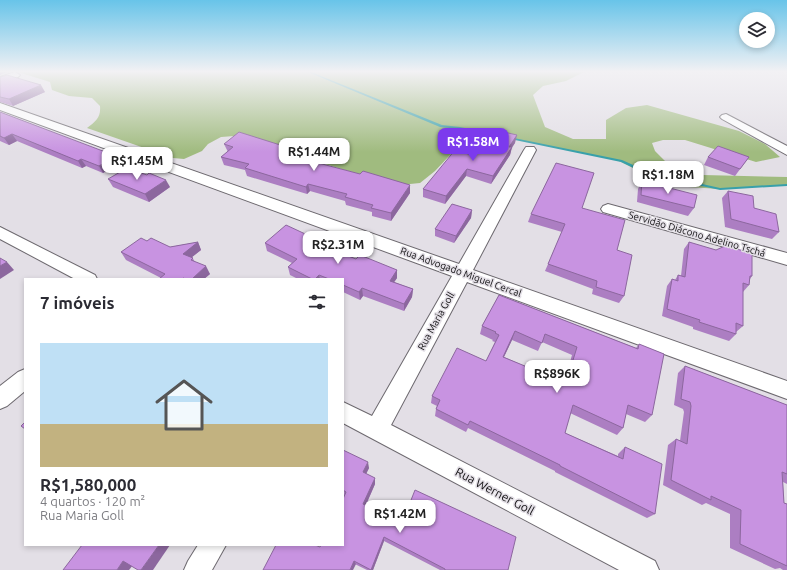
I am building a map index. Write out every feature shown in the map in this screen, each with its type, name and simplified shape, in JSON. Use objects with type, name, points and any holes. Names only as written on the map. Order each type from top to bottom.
[{"type":"street","name":"Rua Advogado Miguel Cercal","points":[[0,106],[787,390]]},
{"type":"street","points":[[726,117],[787,151]]},
{"type":"street","name":"Rua Maria Goll","points":[[377,429],[530,150]]},
{"type":"street","name":"Servidão Diácono Adelino Tschá","points":[[608,209],[787,259]]},
{"type":"street","points":[[0,232],[87,278]]},
{"type":"street","points":[[0,399],[24,379]]},
{"type":"street","name":"Rua Werner Goll","points":[[344,412],[646,570]]},
{"type":"street","points":[[197,570],[212,546]]},
{"type":"green space","points":[[93,99],[534,99],[545,127],[573,139],[606,139],[606,120],[626,108],[647,105],[739,131],[765,144],[780,157],[756,162],[685,140],[663,140],[652,143],[655,151],[665,161],[703,175],[787,177],[787,185],[720,189],[688,187],[661,182],[617,160],[476,131],[468,136],[435,171],[420,183],[400,185],[374,179],[234,136],[221,137],[208,144],[202,151],[184,159],[173,158],[87,128],[99,116],[100,106]]},
{"type":"building","points":[[0,112],[116,156],[99,166],[81,159],[78,161],[12,134],[4,138],[0,136]]},
{"type":"building","points":[[491,129],[517,135],[509,147],[512,147],[493,176],[467,169],[446,196],[423,189],[455,150],[472,155]]},
{"type":"building","points":[[239,132],[312,155],[307,160],[360,174],[363,171],[410,185],[391,213],[371,208],[373,205],[345,197],[347,194],[308,184],[306,187],[245,168],[249,164],[221,157],[233,147],[224,144]]},
{"type":"building","points":[[718,146],[749,157],[740,169],[708,157]]},
{"type":"building","points":[[556,163],[594,173],[582,208],[625,220],[617,250],[632,255],[624,296],[596,287],[597,281],[548,264],[565,224],[531,214]]},
{"type":"building","points":[[127,168],[147,175],[149,173],[166,180],[145,194],[108,179]]},
{"type":"building","points":[[642,181],[697,195],[694,208],[641,195]]},
{"type":"building","points":[[728,191],[753,196],[754,208],[776,214],[779,232],[731,219]]},
{"type":"building","points":[[452,204],[472,210],[456,236],[435,229]]},
{"type":"building","points":[[286,225],[316,239],[313,242],[356,259],[360,255],[397,270],[390,281],[413,289],[404,304],[362,288],[359,292],[344,285],[344,278],[326,278],[319,275],[316,278],[310,278],[288,267],[297,259],[265,243]]},
{"type":"building","points":[[141,238],[147,241],[151,238],[170,247],[198,242],[183,254],[193,258],[191,260],[206,266],[193,278],[160,278],[165,274],[121,252]]},
{"type":"building","points":[[689,242],[716,250],[725,246],[752,253],[752,276],[750,276],[749,285],[743,283],[743,326],[736,323],[736,334],[699,322],[700,320],[667,309],[672,279],[678,281],[678,275],[685,277]]},
{"type":"building","points":[[0,258],[7,262],[0,266]]},
{"type":"building","points":[[499,295],[638,349],[639,344],[664,354],[652,415],[628,405],[623,428],[573,405],[565,433],[623,459],[625,447],[662,464],[655,514],[470,421],[468,425],[436,409],[440,400],[432,396],[457,348],[486,361],[499,335],[495,333],[496,332],[482,326]],"holes":[[[515,331],[542,343],[545,334],[577,347],[566,383],[503,357]]]},
{"type":"building","points":[[685,366],[787,405],[787,474],[782,472],[784,503],[787,504],[787,566],[740,544],[741,510],[711,496],[711,500],[671,480],[676,439],[687,444],[691,406],[690,402],[681,399]]},
{"type":"building","points":[[344,450],[368,462],[363,472],[375,478],[363,504],[402,523],[415,490],[516,537],[508,570],[445,570],[384,537],[371,570],[354,561],[350,570],[263,570],[275,546],[344,546],[344,497],[346,492],[344,491]]},
{"type":"building","points":[[81,546],[158,546],[141,570],[138,570],[123,561],[117,570],[63,570]]},
{"type":"waterway","points":[[374,99],[441,126],[460,128],[494,135]]},
{"type":"waterway","points":[[510,138],[622,161],[648,173],[720,189],[787,185]]}]
